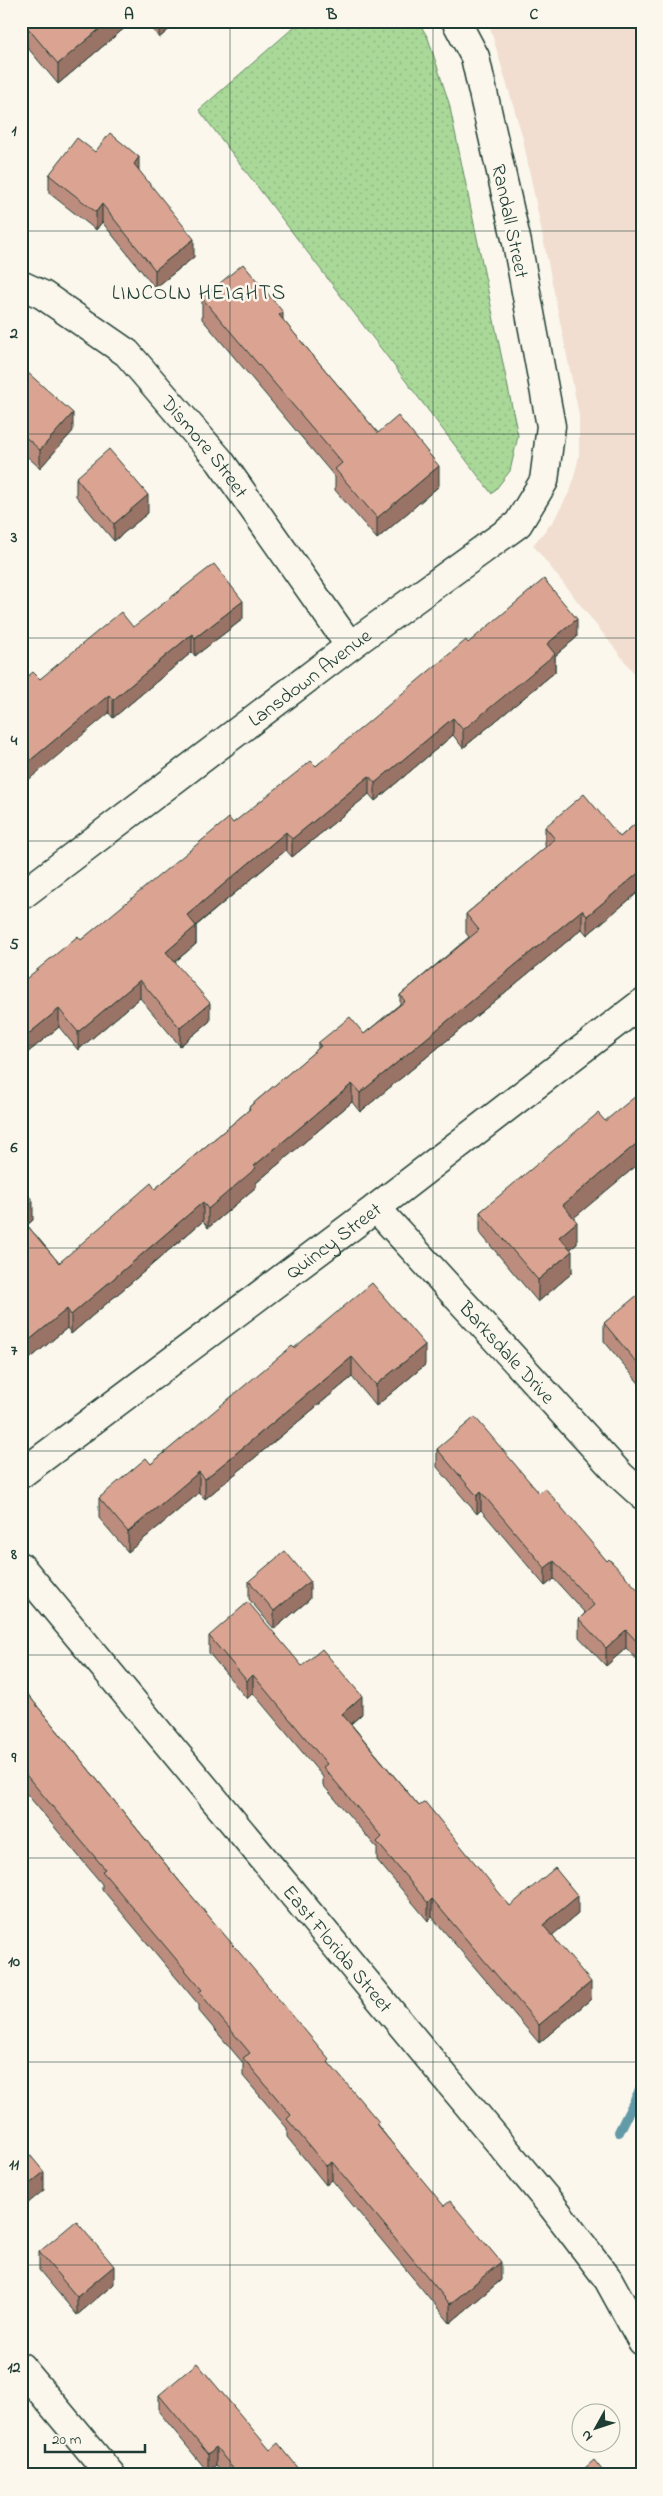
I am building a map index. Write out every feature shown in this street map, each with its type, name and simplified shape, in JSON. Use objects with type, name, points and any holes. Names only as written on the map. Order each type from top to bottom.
[{"type":"street","name":"Randall Street","points":[[456,21],[475,57],[517,243],[550,426]]},
{"type":"street","name":"Dismore Street","points":[[21,285],[42,295],[127,353],[220,461],[350,646]]},
{"type":"street","name":"Lansdown Avenue","points":[[22,895],[350,646],[518,524],[544,481],[550,426]]},
{"type":"street","name":"Quincy Street","points":[[21,1474],[376,1208],[642,1003]]},
{"type":"street","name":"Barksdale Drive","points":[[376,1208],[621,1476],[642,1495]]},
{"type":"street","name":"East Florida Street","points":[[21,1567],[553,2207],[608,2279],[642,2341]]},
{"type":"street","points":[[21,2367],[111,2475]]},
{"type":"shaded area","points":[[488,21],[642,21],[642,683],[533,545],[554,520],[571,489],[579,456],[579,415],[522,135]]},
{"type":"green space","points":[[301,21],[418,21],[428,38],[449,103],[518,436],[510,471],[492,494],[199,110]]},
{"type":"building","points":[[34,21],[109,21],[58,64],[27,27]]},
{"type":"building","points":[[110,133],[139,157],[134,164],[194,239],[155,270],[102,204],[96,212],[49,175],[77,138],[95,152]]},
{"type":"building","points":[[243,264],[283,312],[279,315],[378,433],[398,416],[439,466],[377,518],[335,469],[342,463],[202,298]]},
{"type":"building","points":[[27,372],[73,413],[40,450],[21,433],[21,378]]},
{"type":"building","points":[[109,449],[148,495],[114,524],[76,478]]},
{"type":"building","points":[[214,564],[243,601],[195,638],[192,634],[113,700],[109,695],[21,768],[21,682],[33,672],[40,679],[121,612],[133,627]]},
{"type":"building","points":[[544,579],[577,619],[547,644],[555,654],[463,730],[453,718],[375,783],[369,776],[292,839],[286,832],[187,915],[196,926],[166,952],[210,1003],[180,1028],[140,980],[78,1032],[59,1009],[21,1040],[21,983],[78,936],[81,940],[229,818],[233,823],[311,761],[316,766],[466,640],[468,643]]},
{"type":"building","points":[[584,794],[620,837],[642,818],[642,870],[587,916],[582,910],[360,1093],[352,1084],[254,1166],[256,1168],[208,1209],[203,1202],[71,1315],[67,1309],[21,1347],[21,1288],[26,1284],[21,1278],[21,1218],[59,1263],[151,1183],[155,1189],[250,1109],[249,1107],[321,1046],[318,1043],[350,1017],[364,1034],[405,1001],[400,995],[479,930],[466,914],[555,839],[545,827]]},
{"type":"building","points":[[642,1091],[642,1139],[563,1205],[577,1222],[559,1237],[572,1251],[538,1280],[480,1212],[598,1113],[605,1121]]},
{"type":"building","points":[[21,1186],[33,1201],[21,1211]]},
{"type":"building","points":[[372,1283],[425,1345],[376,1385],[352,1357],[205,1479],[199,1472],[128,1532],[99,1498],[146,1458],[151,1464],[292,1346],[294,1348]]},
{"type":"building","points":[[641,1292],[642,1294],[642,1369],[604,1323]]},
{"type":"building","points":[[475,1417],[539,1493],[545,1488],[607,1561],[609,1559],[642,1594],[642,1647],[626,1630],[606,1648],[579,1619],[594,1605],[554,1561],[545,1568],[481,1492],[477,1496],[437,1449]]},
{"type":"building","points":[[285,1551],[310,1581],[274,1611],[249,1581]]},
{"type":"building","points":[[248,1602],[302,1666],[322,1649],[362,1696],[342,1714],[419,1806],[425,1802],[510,1906],[555,1868],[578,1896],[543,1925],[591,1982],[539,2025],[432,1899],[428,1903],[377,1842],[382,1837],[323,1767],[327,1764],[253,1675],[247,1681],[209,1636]]},
{"type":"building","points":[[21,1686],[180,1882],[330,2060],[328,2062],[379,2122],[376,2124],[444,2206],[450,2201],[501,2262],[450,2304],[332,2162],[326,2166],[287,2119],[291,2115],[243,2058],[250,2053],[199,1992],[202,1990],[102,1871],[105,1869],[21,1769]]},
{"type":"building","points":[[21,2144],[44,2172],[21,2191]]},
{"type":"building","points":[[76,2221],[114,2266],[77,2297],[39,2252]]},
{"type":"building","points":[[197,2363],[270,2450],[278,2443],[304,2475],[238,2475],[216,2447],[208,2454],[159,2395]]},
{"type":"building","points":[[594,2460],[606,2475],[577,2475]]},
{"type":"waterway","points":[[619,2132],[642,2086]]},
{"type":"district","name":"LINCOLN HEIGHTS","points":[[199,292]]}]
